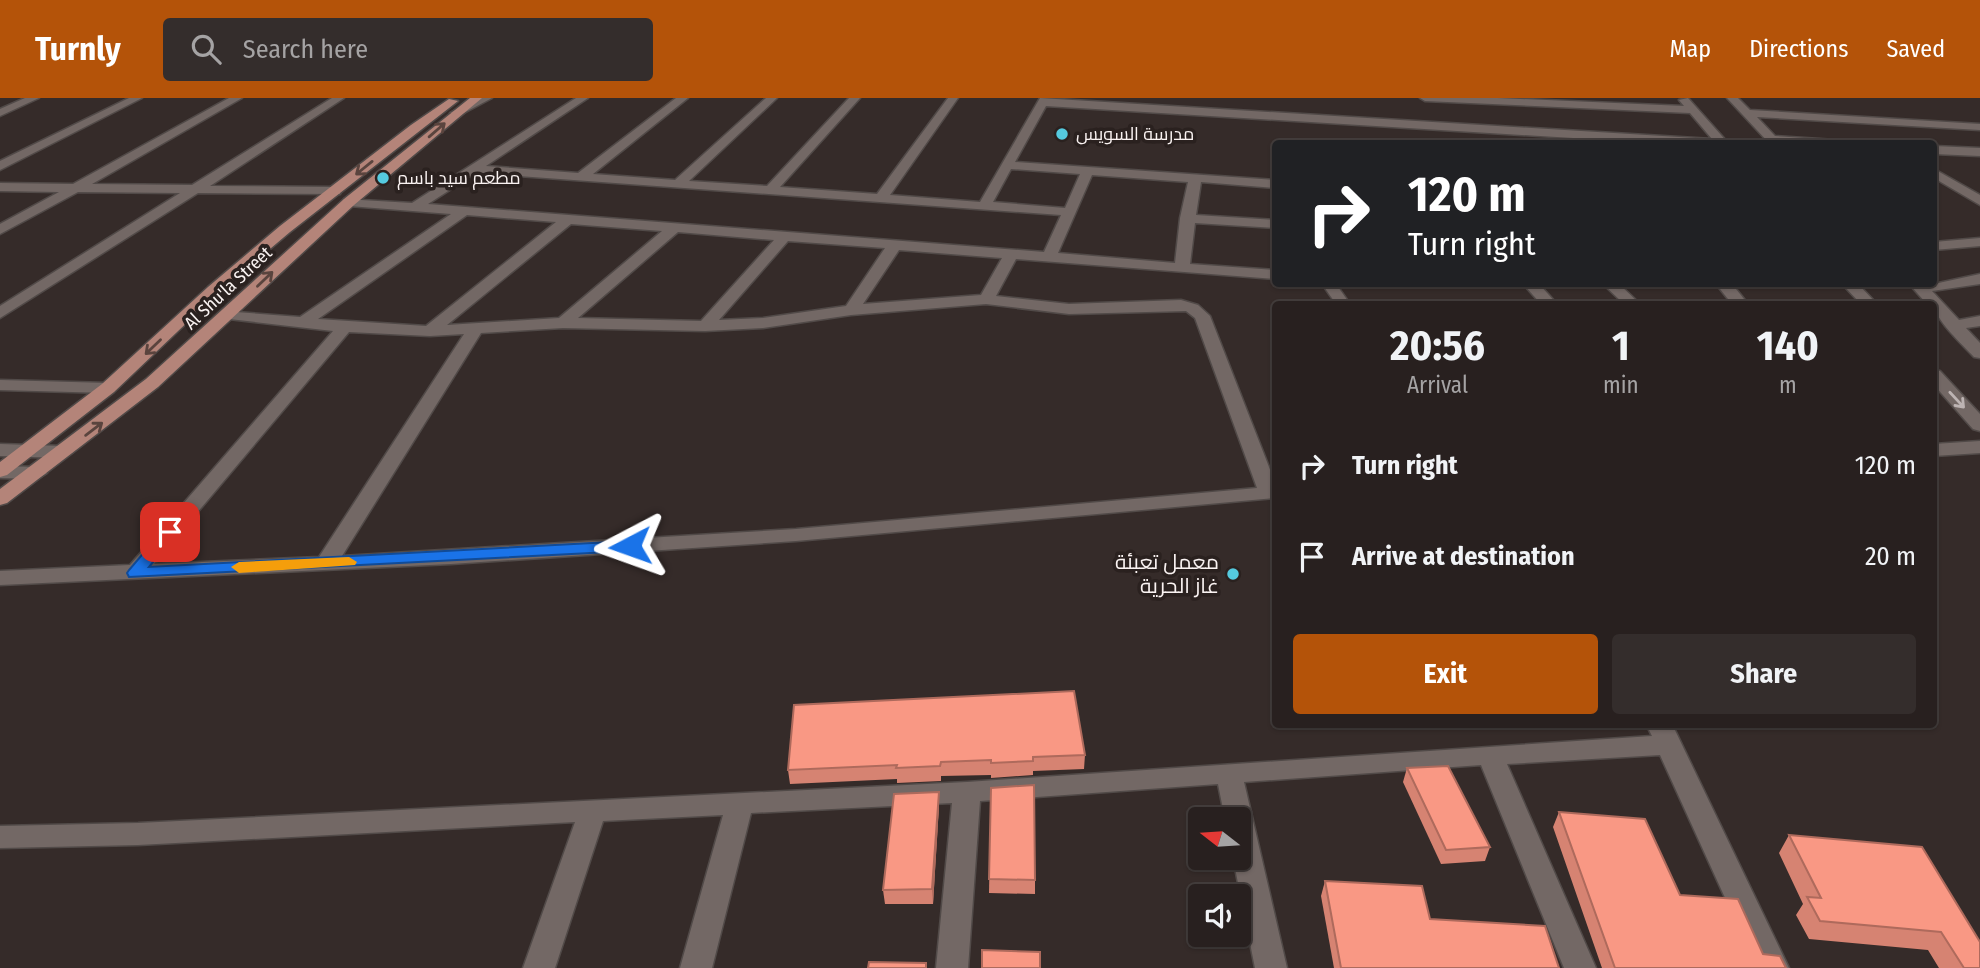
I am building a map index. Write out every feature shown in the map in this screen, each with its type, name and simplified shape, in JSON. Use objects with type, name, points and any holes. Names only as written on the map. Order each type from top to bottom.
[{"type":"main road","name":"Al Shu'la Street","points":[[0,471],[108,388],[231,274],[415,127],[477,98]]},
{"type":"main road","name":"Al Shu'la Street","points":[[0,499],[152,383],[457,106]]},
{"type":"street","points":[[0,113],[34,98]]},
{"type":"street","points":[[0,166],[137,98]]},
{"type":"street","points":[[0,230],[237,98]]},
{"type":"street","points":[[0,313],[339,98]]},
{"type":"street","points":[[457,106],[487,98]]},
{"type":"street","points":[[412,209],[583,98]]},
{"type":"street","points":[[581,177],[683,98]]},
{"type":"street","points":[[678,184],[772,98]]},
{"type":"street","points":[[771,190],[855,98]]},
{"type":"street","points":[[881,198],[953,98]]},
{"type":"street","points":[[1425,98],[1500,100],[1617,140]]},
{"type":"street","points":[[1682,98],[1719,140]]},
{"type":"street","points":[[1732,98],[1774,140]]},
{"type":"street","points":[[984,205],[1044,101],[1413,130],[1512,131],[1591,103],[1693,110]]},
{"type":"street","points":[[1749,113],[1980,127]]},
{"type":"street","points":[[1512,131],[1515,140]]},
{"type":"street","points":[[1937,150],[1980,152]]},
{"type":"street","points":[[1007,165],[1272,184]]},
{"type":"street","points":[[472,169],[1070,212]]},
{"type":"street","points":[[1049,258],[1088,170]]},
{"type":"street","points":[[1937,175],[1980,201]]},
{"type":"street","points":[[1182,268],[1187,218],[1195,178]]},
{"type":"street","points":[[0,187],[335,191]]},
{"type":"street","points":[[349,202],[1272,275]]},
{"type":"street","points":[[302,323],[463,212]]},
{"type":"street","points":[[1187,218],[1272,224]]},
{"type":"street","points":[[430,331],[566,220]]},
{"type":"street","points":[[563,323],[673,229]]},
{"type":"street","points":[[705,326],[784,237]]},
{"type":"street","points":[[1937,246],[1980,242]]},
{"type":"street","points":[[851,310],[894,246]]},
{"type":"street","points":[[986,299],[1012,255]]},
{"type":"street","points":[[1937,284],[1980,279]]},
{"type":"street","points":[[1534,287],[1546,301]]},
{"type":"street","points":[[1614,287],[1629,301]]},
{"type":"street","points":[[1726,287],[1738,301]]},
{"type":"street","points":[[1853,287],[1866,301]]},
{"type":"street","points":[[1920,287],[1970,325],[1980,353]]},
{"type":"street","points":[[229,314],[345,327],[430,331],[563,323],[705,326],[763,323],[851,310],[986,299],[1069,309],[1163,304],[1192,308],[1202,316],[1272,490]]},
{"type":"street","points":[[135,573],[345,327]]},
{"type":"street","points":[[326,563],[476,328]]},
{"type":"street","points":[[1937,378],[1980,425]]},
{"type":"street","points":[[0,385],[108,388]]},
{"type":"street","points":[[1937,450],[1980,447]]},
{"type":"street","points":[[0,450],[63,452]]},
{"type":"street","points":[[0,471],[37,473]]},
{"type":"street","points":[[0,578],[326,563],[796,535],[1272,492]]},
{"type":"street","points":[[0,837],[138,834],[967,792],[1490,755],[1663,735],[1773,968]]},
{"type":"street","points":[[1490,755],[1580,968]]},
{"type":"street","points":[[1229,773],[1271,968]]},
{"type":"street","points":[[952,968],[967,792]]},
{"type":"street","points":[[696,968],[740,804]]},
{"type":"street","points":[[539,968],[593,811]]},
{"type":"building","points":[[1074,691],[1085,755],[1033,757],[1033,761],[941,762],[940,766],[896,768],[897,765],[788,770],[794,705]]},
{"type":"building","points":[[1448,766],[1490,847],[1446,850],[1407,768]]},
{"type":"building","points":[[1034,785],[1035,880],[989,879],[991,788]]},
{"type":"building","points":[[939,792],[932,889],[883,890],[894,794]]},
{"type":"building","points":[[1559,812],[1645,819],[1680,895],[1738,899],[1763,954],[1780,956],[1786,968],[1615,968]]},
{"type":"building","points":[[1789,835],[1922,847],[1980,942],[1980,968],[1964,968],[1941,932],[1820,921],[1807,897],[1821,898]]},
{"type":"building","points":[[1325,881],[1422,886],[1430,919],[1545,926],[1559,968],[1341,968]]},
{"type":"building","points":[[982,950],[1040,952],[1040,968],[982,968]]},
{"type":"building","points":[[869,962],[926,963],[926,968],[868,968]]},
{"type":"slow traffic","points":[[239,567],[349,562]]},
{"type":"place","name":"مدرسة السويس","points":[[1062,134]]},
{"type":"place","name":"مطعم سيد باسم","points":[[383,178]]},
{"type":"place","name":"معمل تعبئة غاز الحرية","points":[[1233,574]]},
{"type":"route","points":[[170,532],[135,573],[630,546]]}]
